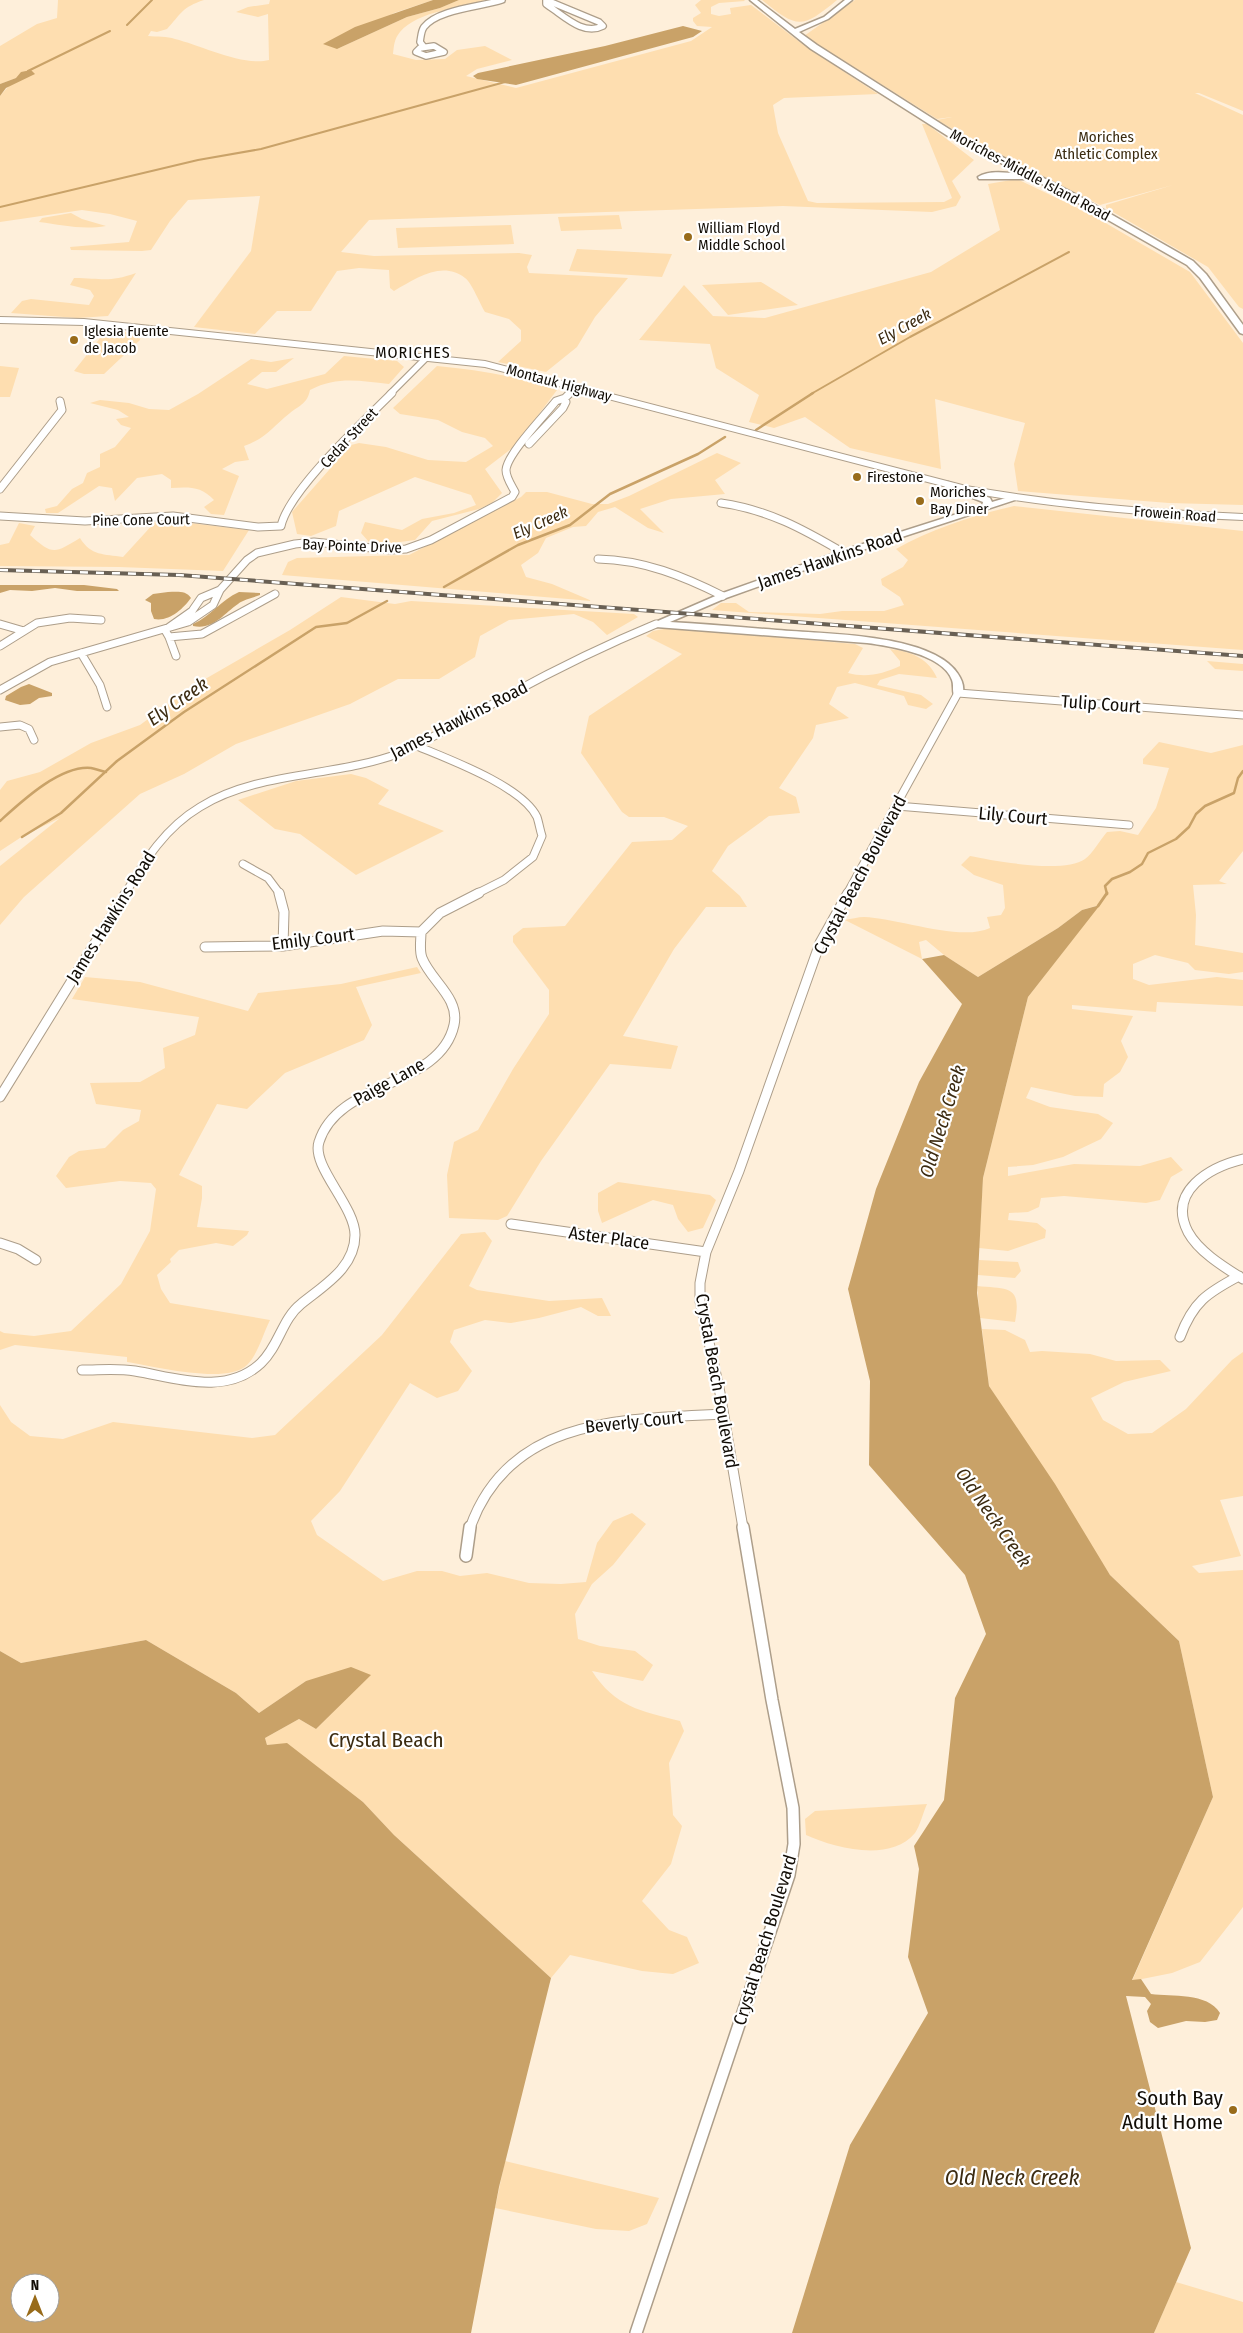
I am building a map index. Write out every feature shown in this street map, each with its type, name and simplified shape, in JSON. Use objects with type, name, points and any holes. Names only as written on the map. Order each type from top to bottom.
[{"type":"main road","name":"Moriches-Middle Island Road","points":[[753,0],[832,59],[975,148],[1052,185],[1194,266],[1243,331]]},
{"type":"main road","points":[[794,32],[826,18],[849,0]]},
{"type":"main road","points":[[975,148],[989,159],[990,166],[979,177],[1012,175],[1052,185]]},
{"type":"main road","name":"Montauk Highway","points":[[0,320],[84,322],[485,364],[689,419],[948,485],[1016,498],[1107,508]]},
{"type":"main road","points":[[948,485],[987,500],[986,507]]},
{"type":"main road","name":"James Hawkins Road","points":[[656,624],[724,596],[844,553],[1016,498]]},
{"type":"main road","points":[[1107,508],[1243,526]]},
{"type":"main road","name":"Frowein Road","points":[[1107,508],[1185,515],[1243,517]]},
{"type":"main road","points":[[656,624],[867,640],[899,645],[920,652],[944,665],[958,682],[958,693]]},
{"type":"street","points":[[424,47],[416,50],[416,52],[426,56],[444,52],[440,48],[424,47],[420,42],[423,28],[434,20],[502,0]]},
{"type":"street","points":[[546,0],[599,22],[603,26],[593,29],[583,27],[550,7],[546,4],[546,0]]},
{"type":"street","name":"Cedar Street","points":[[281,526],[284,513],[328,458],[426,358]]},
{"type":"street","name":"Bay Pointe Drive","points":[[165,630],[192,611],[202,598],[220,590],[247,560],[257,554],[275,548],[314,542],[391,550],[418,546],[512,497],[514,492],[507,478],[506,470],[509,464],[563,408],[566,402],[565,398],[576,387]]},
{"type":"street","points":[[0,489],[62,410],[60,401]]},
{"type":"street","points":[[721,503],[759,509],[782,517],[844,553]]},
{"type":"street","name":"Pine Cone Court","points":[[0,516],[85,521],[173,516],[258,527],[281,526]]},
{"type":"street","points":[[598,559],[613,558],[652,565],[685,577],[724,596]]},
{"type":"street","name":"Bay Pointe Drive","points":[[0,690],[45,664],[188,622],[202,614],[215,602],[220,595],[220,590]]},
{"type":"street","points":[[169,638],[202,634],[275,594]]},
{"type":"street","points":[[192,611],[202,614]]},
{"type":"street","points":[[0,646],[37,623],[70,618],[101,620]]},
{"type":"street","points":[[0,624],[24,631]]},
{"type":"street","name":"James Hawkins Road","points":[[0,1097],[166,830],[184,817],[208,803],[274,780],[358,765],[417,746],[595,650],[656,624]]},
{"type":"street","points":[[165,630],[176,656]]},
{"type":"street","points":[[82,653],[84,661],[100,685],[107,707]]},
{"type":"street","name":"Tulip Court","points":[[958,693],[1243,715]]},
{"type":"street","name":"Crystal Beach Boulevard","points":[[636,2333],[789,1875],[794,1844],[793,1808],[772,1700],[720,1394],[700,1301],[706,1252],[739,1171],[820,943],[958,693]]},
{"type":"street","points":[[0,727],[20,725],[30,729],[34,740]]},
{"type":"street","points":[[417,746],[491,778],[536,813],[542,826],[542,838],[538,850],[519,871],[502,882],[446,907],[431,919],[421,932]]},
{"type":"street","name":"Lily Court","points":[[897,806],[1129,825]]},
{"type":"street","points":[[243,864],[272,881],[279,891],[283,905],[283,946]]},
{"type":"street","name":"Emily Court","points":[[206,947],[283,946],[374,932],[421,932]]},
{"type":"street","name":"Paige Lane","points":[[82,1370],[116,1369],[201,1383],[226,1380],[244,1375],[261,1363],[272,1349],[287,1317],[333,1279],[344,1267],[352,1252],[355,1234],[352,1220],[323,1165],[318,1145],[325,1127],[335,1114],[360,1096],[417,1070],[448,1041],[454,1025],[454,1012],[450,999],[422,958],[421,932]]},
{"type":"street","points":[[1180,1337],[1189,1312],[1199,1300],[1241,1278],[1189,1234],[1184,1217],[1183,1204],[1187,1193],[1209,1171],[1243,1159]]},
{"type":"street","name":"Aster Place","points":[[511,1224],[706,1252]]},
{"type":"street","points":[[0,1243],[18,1249],[36,1260]]},
{"type":"street","name":"Beverly Court","points":[[466,1556],[466,1537],[474,1517],[488,1492],[503,1471],[547,1440],[583,1426],[616,1421],[722,1414]]},
{"type":"green space","points":[[58,0],[204,0],[186,8],[167,29],[157,32],[151,31],[148,36],[172,38],[235,58],[259,61],[269,60],[268,14],[258,17],[236,12],[248,7],[269,4],[270,0],[433,0],[394,13],[337,49],[407,17],[440,8],[459,0],[486,0],[440,11],[418,19],[400,32],[393,54],[416,60],[445,59],[457,50],[485,46],[512,60],[477,69],[466,76],[516,88],[691,41],[712,27],[697,26],[693,21],[693,18],[701,13],[695,5],[701,0],[744,0],[719,3],[711,7],[711,14],[719,16],[731,14],[730,8],[751,5],[805,46],[878,94],[784,98],[773,105],[778,133],[808,201],[817,203],[944,202],[952,198],[922,124],[927,124],[974,160],[952,181],[961,197],[956,206],[932,212],[783,206],[369,220],[341,252],[374,256],[519,253],[532,255],[527,267],[529,273],[628,278],[595,317],[577,347],[546,372],[498,362],[521,341],[521,330],[509,319],[485,312],[468,281],[456,273],[447,271],[429,273],[394,291],[390,288],[389,270],[359,268],[337,271],[311,311],[277,311],[255,334],[194,327],[251,251],[260,196],[188,200],[170,221],[151,250],[142,251],[71,250],[70,247],[129,242],[137,221],[110,214],[82,210],[0,222],[0,96],[16,78],[0,84],[0,46],[37,24],[57,18]]},
{"type":"green space","points":[[762,0],[837,0],[815,17],[799,22],[783,16]]},
{"type":"green space","name":"Moriches Athletic Complex","points":[[855,0],[1243,0],[1243,111],[1195,93],[1243,115],[1243,309],[1239,307],[1208,267],[1106,208],[1106,205],[1173,185],[1100,205],[977,143],[937,120],[952,117],[937,119],[804,36]]},
{"type":"green space","points":[[1017,179],[1090,214],[1190,272],[1243,343],[1243,505],[1169,503],[1018,491],[1014,464],[1025,423],[935,399],[941,469],[850,448],[805,417],[774,428],[749,422],[759,395],[716,368],[710,344],[639,340],[684,285],[713,316],[765,318],[931,272],[1000,230],[988,184]]},
{"type":"green space","points":[[71,213],[82,219],[106,226],[80,227],[39,222],[42,218]]},
{"type":"green space","points":[[619,215],[622,229],[561,231],[558,217]]},
{"type":"green space","points":[[511,225],[514,244],[398,248],[396,228]]},
{"type":"green space","points":[[577,249],[672,254],[662,277],[569,271]]},
{"type":"green space","points":[[136,273],[108,316],[77,318],[11,313],[22,301],[31,299],[89,305],[94,296],[90,290],[70,285],[74,278],[111,279]]},
{"type":"green space","points":[[761,282],[798,305],[728,315],[702,285]]},
{"type":"green space","points":[[115,331],[141,334],[140,340],[104,374],[84,374],[74,371],[105,332]]},
{"type":"green space","points":[[344,356],[397,361],[404,367],[389,384],[339,381],[310,390],[303,404],[264,436],[244,446],[249,460],[235,462],[222,469],[239,476],[224,515],[211,514],[204,507],[214,500],[209,495],[189,488],[171,488],[171,480],[162,474],[137,478],[115,501],[112,488],[99,486],[58,513],[46,513],[45,509],[57,506],[72,489],[83,483],[87,473],[100,467],[100,454],[115,447],[131,428],[121,425],[116,419],[129,417],[118,410],[90,403],[100,400],[129,403],[149,409],[169,410],[198,394],[251,359],[271,362],[294,358],[276,372],[262,372],[247,384],[267,389],[325,374]]},
{"type":"green space","points":[[0,366],[19,368],[10,397],[0,397]]},
{"type":"green space","points":[[437,366],[498,374],[557,390],[515,446],[485,469],[502,493],[492,503],[479,509],[432,521],[415,540],[385,544],[369,542],[361,533],[365,522],[402,530],[422,519],[454,513],[476,505],[471,495],[415,477],[339,511],[336,526],[311,536],[297,534],[292,512],[351,445],[359,443],[386,447],[428,460],[466,462],[493,446],[485,438],[462,432],[438,420],[400,414],[393,408]]},
{"type":"green space","points":[[717,453],[741,463],[715,480],[725,494],[671,499],[640,509],[664,533],[648,528],[615,507],[598,512],[586,526],[573,527],[546,538],[538,553],[521,565],[526,577],[552,584],[592,601],[282,575],[288,562],[297,558],[409,555],[521,497],[526,492],[547,492],[592,504],[608,504],[629,496]]},
{"type":"green space","points":[[1014,506],[1243,531],[1243,650],[712,610],[721,603],[736,603],[749,612],[820,614],[842,611],[884,611],[904,605],[900,597],[882,585],[881,579],[903,567],[908,560],[896,549],[954,523]]},
{"type":"green space","points":[[164,520],[249,530],[223,571],[119,567],[0,566],[0,545],[9,543],[19,523],[35,526],[30,535],[49,549],[54,550],[65,547],[80,538],[93,551],[123,557],[155,522]]},
{"type":"green space","points":[[341,597],[395,604],[411,601],[634,614],[638,617],[607,635],[593,622],[574,614],[509,620],[480,636],[475,657],[439,679],[398,679],[350,704],[236,744],[184,774],[140,794],[24,897],[0,925],[0,866],[60,818],[23,836],[0,851],[0,790],[7,781],[40,772],[91,743],[140,725],[193,686],[290,630]]},
{"type":"green space","points":[[669,628],[855,644],[863,648],[848,673],[861,675],[881,673],[900,666],[900,661],[890,649],[912,654],[924,661],[934,671],[937,678],[899,674],[880,680],[877,685],[921,695],[933,704],[926,709],[908,705],[904,696],[855,683],[837,687],[829,704],[849,718],[816,725],[813,738],[779,788],[796,797],[800,813],[769,816],[728,846],[712,871],[740,896],[747,907],[706,907],[674,949],[623,1036],[678,1046],[671,1069],[610,1064],[541,1161],[507,1216],[498,1220],[449,1218],[447,1175],[454,1142],[478,1130],[513,1069],[549,1014],[549,990],[513,942],[513,936],[523,928],[565,926],[632,842],[672,840],[688,826],[664,817],[629,817],[622,812],[581,753],[589,716],[682,654],[646,636],[653,631]]},
{"type":"green space","points":[[1207,661],[1243,664],[1243,671],[1215,669]]},
{"type":"green space","points":[[1159,742],[1211,753],[1243,745],[1243,851],[1219,881],[1227,884],[1193,885],[1196,915],[1195,945],[1243,953],[1243,972],[1229,974],[1195,970],[1188,963],[1155,955],[1133,964],[1133,979],[1149,985],[1217,977],[1243,980],[1243,1006],[1157,1002],[1156,1012],[1072,1005],[1072,1009],[1133,1016],[1121,1041],[1128,1057],[1120,1072],[1104,1084],[1103,1097],[1075,1096],[1031,1087],[1026,1098],[1050,1107],[1098,1114],[1113,1123],[1101,1139],[1063,1157],[1033,1165],[1008,1167],[1008,1176],[1074,1164],[1140,1166],[1171,1157],[1183,1170],[1171,1177],[1160,1200],[1146,1203],[1064,1196],[1041,1198],[1039,1207],[1028,1212],[1009,1213],[1008,1220],[1037,1223],[1046,1230],[1045,1238],[1008,1251],[979,1248],[983,1178],[1028,997],[1099,905],[1082,910],[1058,928],[978,977],[944,955],[926,940],[919,942],[922,959],[845,920],[862,917],[878,918],[946,931],[962,932],[977,932],[990,928],[987,917],[1001,915],[1005,908],[1003,885],[974,875],[961,865],[970,856],[1029,865],[1062,866],[1085,859],[1107,832],[1120,831],[1138,835],[1156,808],[1169,768],[1143,764],[1143,759]]},
{"type":"green space","points":[[351,774],[366,778],[389,790],[378,804],[444,831],[356,875],[300,834],[275,829],[238,800],[296,781]]},
{"type":"green space","points":[[417,967],[421,973],[356,987],[372,1025],[364,1040],[285,1073],[247,1109],[217,1104],[179,1175],[202,1186],[197,1227],[249,1231],[247,1235],[233,1246],[216,1243],[179,1250],[170,1259],[171,1262],[157,1275],[161,1289],[170,1303],[270,1320],[257,1350],[247,1365],[237,1371],[223,1374],[207,1374],[127,1362],[127,1357],[15,1345],[0,1350],[0,1331],[34,1336],[71,1331],[121,1284],[150,1231],[156,1189],[151,1183],[120,1181],[66,1188],[56,1176],[69,1157],[79,1151],[105,1148],[123,1130],[139,1121],[141,1110],[96,1104],[90,1083],[140,1082],[165,1068],[163,1048],[195,1035],[199,1017],[72,999],[85,977],[140,982],[248,1011],[258,993],[341,984]]},
{"type":"green space","points":[[618,1182],[710,1195],[716,1200],[703,1228],[688,1232],[678,1219],[673,1205],[653,1200],[602,1223],[598,1211],[598,1193]]},
{"type":"green space","name":"Crystal Beach","points":[[485,1232],[492,1241],[469,1286],[477,1290],[549,1301],[602,1298],[611,1316],[598,1316],[581,1307],[511,1323],[485,1320],[454,1330],[450,1342],[472,1371],[458,1391],[437,1398],[410,1383],[340,1491],[311,1521],[317,1535],[383,1581],[417,1571],[442,1571],[460,1576],[487,1573],[529,1583],[561,1584],[586,1582],[597,1543],[613,1521],[632,1513],[646,1524],[613,1565],[592,1584],[575,1614],[578,1639],[600,1646],[635,1651],[653,1665],[643,1681],[592,1671],[610,1693],[630,1706],[680,1721],[684,1731],[669,1763],[673,1815],[682,1826],[671,1864],[642,1901],[669,1930],[687,1937],[699,1963],[673,1974],[642,1971],[570,1955],[551,1978],[394,1835],[363,1802],[287,1744],[267,1745],[265,1738],[299,1719],[316,1729],[370,1675],[306,1681],[259,1713],[236,1693],[146,1640],[21,1663],[0,1651],[0,1405],[11,1422],[30,1436],[63,1439],[113,1422],[252,1438],[275,1435],[382,1335],[461,1234]]},
{"type":"green space","points":[[979,1260],[1018,1262],[1021,1271],[1015,1278],[978,1275]]},
{"type":"green space","points":[[977,1286],[1010,1291],[1016,1301],[1015,1322],[980,1318]]},
{"type":"green space","points":[[982,1329],[1005,1330],[1025,1340],[1030,1352],[1090,1354],[1116,1361],[1160,1360],[1171,1371],[1124,1382],[1091,1398],[1103,1420],[1128,1434],[1152,1433],[1186,1409],[1232,1360],[1243,1352],[1243,1496],[1220,1500],[1241,1556],[1192,1566],[1199,1573],[1243,1570],[1243,1907],[1200,1962],[1172,1973],[1132,1981],[1213,1797],[1179,1641],[1110,1575],[989,1386]]},
{"type":"green space","points":[[927,1804],[915,1833],[904,1842],[892,1848],[862,1850],[847,1848],[806,1835],[805,1819],[815,1811]]},
{"type":"green space","points":[[505,2161],[659,2198],[647,2224],[629,2231],[596,2229],[495,2208]]},
{"type":"green space","points":[[1176,2282],[1243,2302],[1243,2333],[1154,2333]]},
{"type":"water","points":[[433,0],[459,0],[440,8],[407,17],[337,49],[323,44],[355,27]]},
{"type":"water","points":[[683,26],[702,31],[693,37],[516,85],[477,79],[473,76],[478,73],[605,46]]},
{"type":"water","points":[[31,70],[35,74],[6,88],[0,96],[0,84],[16,78],[21,72]]},
{"type":"water","points":[[0,585],[84,585],[117,589],[119,591],[77,591],[55,588],[32,591],[10,590],[0,593]]},
{"type":"water","points":[[168,592],[184,593],[191,598],[180,610],[170,617],[154,619],[151,603],[145,600],[153,594]]},
{"type":"water","points":[[239,592],[260,593],[260,595],[240,602],[218,620],[207,626],[193,626],[193,624]]},
{"type":"water","points":[[29,684],[52,693],[52,696],[39,698],[30,704],[20,705],[5,700],[6,696]]},
{"type":"water","name":"Old Neck Creek","points":[[1100,905],[1028,997],[983,1178],[977,1293],[989,1386],[1055,1484],[1110,1575],[1179,1641],[1213,1797],[1132,1980],[1141,1979],[1151,1994],[1198,1999],[1214,2006],[1220,2013],[1217,2020],[1205,2022],[1186,2021],[1158,2028],[1150,2022],[1147,2011],[1151,2004],[1145,1997],[1126,1996],[1191,2248],[1154,2333],[792,2333],[850,2145],[928,2013],[908,1957],[919,1869],[914,1846],[944,1800],[955,1698],[986,1634],[965,1575],[869,1465],[870,1381],[848,1289],[876,1189],[919,1082],[962,1004],[922,959],[944,955],[978,977],[1058,928],[1082,910]]},
{"type":"water","points":[[146,1640],[236,1693],[259,1713],[306,1681],[351,1667],[371,1675],[316,1729],[299,1719],[265,1738],[267,1745],[287,1743],[363,1802],[394,1835],[551,1978],[499,2187],[471,2333],[0,2333],[0,1651],[21,1663]]},
{"type":"waterway","points":[[127,25],[152,0]]},
{"type":"waterway","points":[[28,71],[110,31]]},
{"type":"waterway","points":[[0,207],[198,160],[261,149],[505,82]]},
{"type":"waterway","name":"Ely Creek","points":[[811,394],[910,337],[1069,252]]},
{"type":"waterway","name":"Ely Creek","points":[[756,430],[813,393]]},
{"type":"waterway","name":"Ely Creek","points":[[444,587],[518,545],[570,525],[610,494],[698,454],[725,437]]},
{"type":"waterway","name":"Ely Creek","points":[[105,772],[117,761],[184,712],[316,627],[347,623],[387,601]]},
{"type":"waterway","points":[[0,821],[30,795],[54,778],[79,769],[91,768],[105,772]]},
{"type":"waterway","name":"Old Neck Creek","points":[[1107,893],[1105,886],[1112,879],[1130,872],[1142,864],[1148,853],[1176,839],[1189,827],[1196,814],[1205,806],[1234,793],[1238,778],[1243,771]]},
{"type":"waterway","name":"Ely Creek","points":[[22,837],[61,813],[105,772]]},
{"type":"waterway","name":"Old Neck Creek","points":[[1098,906],[1107,893]]},
{"type":"railway","points":[[0,570],[179,575],[1243,656]]},
{"type":"place","name":"William Floyd Middle School","points":[[688,237]]},
{"type":"place","name":"Iglesia Fuente de Jacob","points":[[74,340]]},
{"type":"place","name":"Firestone","points":[[857,477]]},
{"type":"place","name":"Moriches Bay Diner","points":[[920,501]]},
{"type":"place","name":"South Bay Adult Home","points":[[1233,2110]]},
{"type":"district","name":"MORICHES","points":[[413,352]]}]
